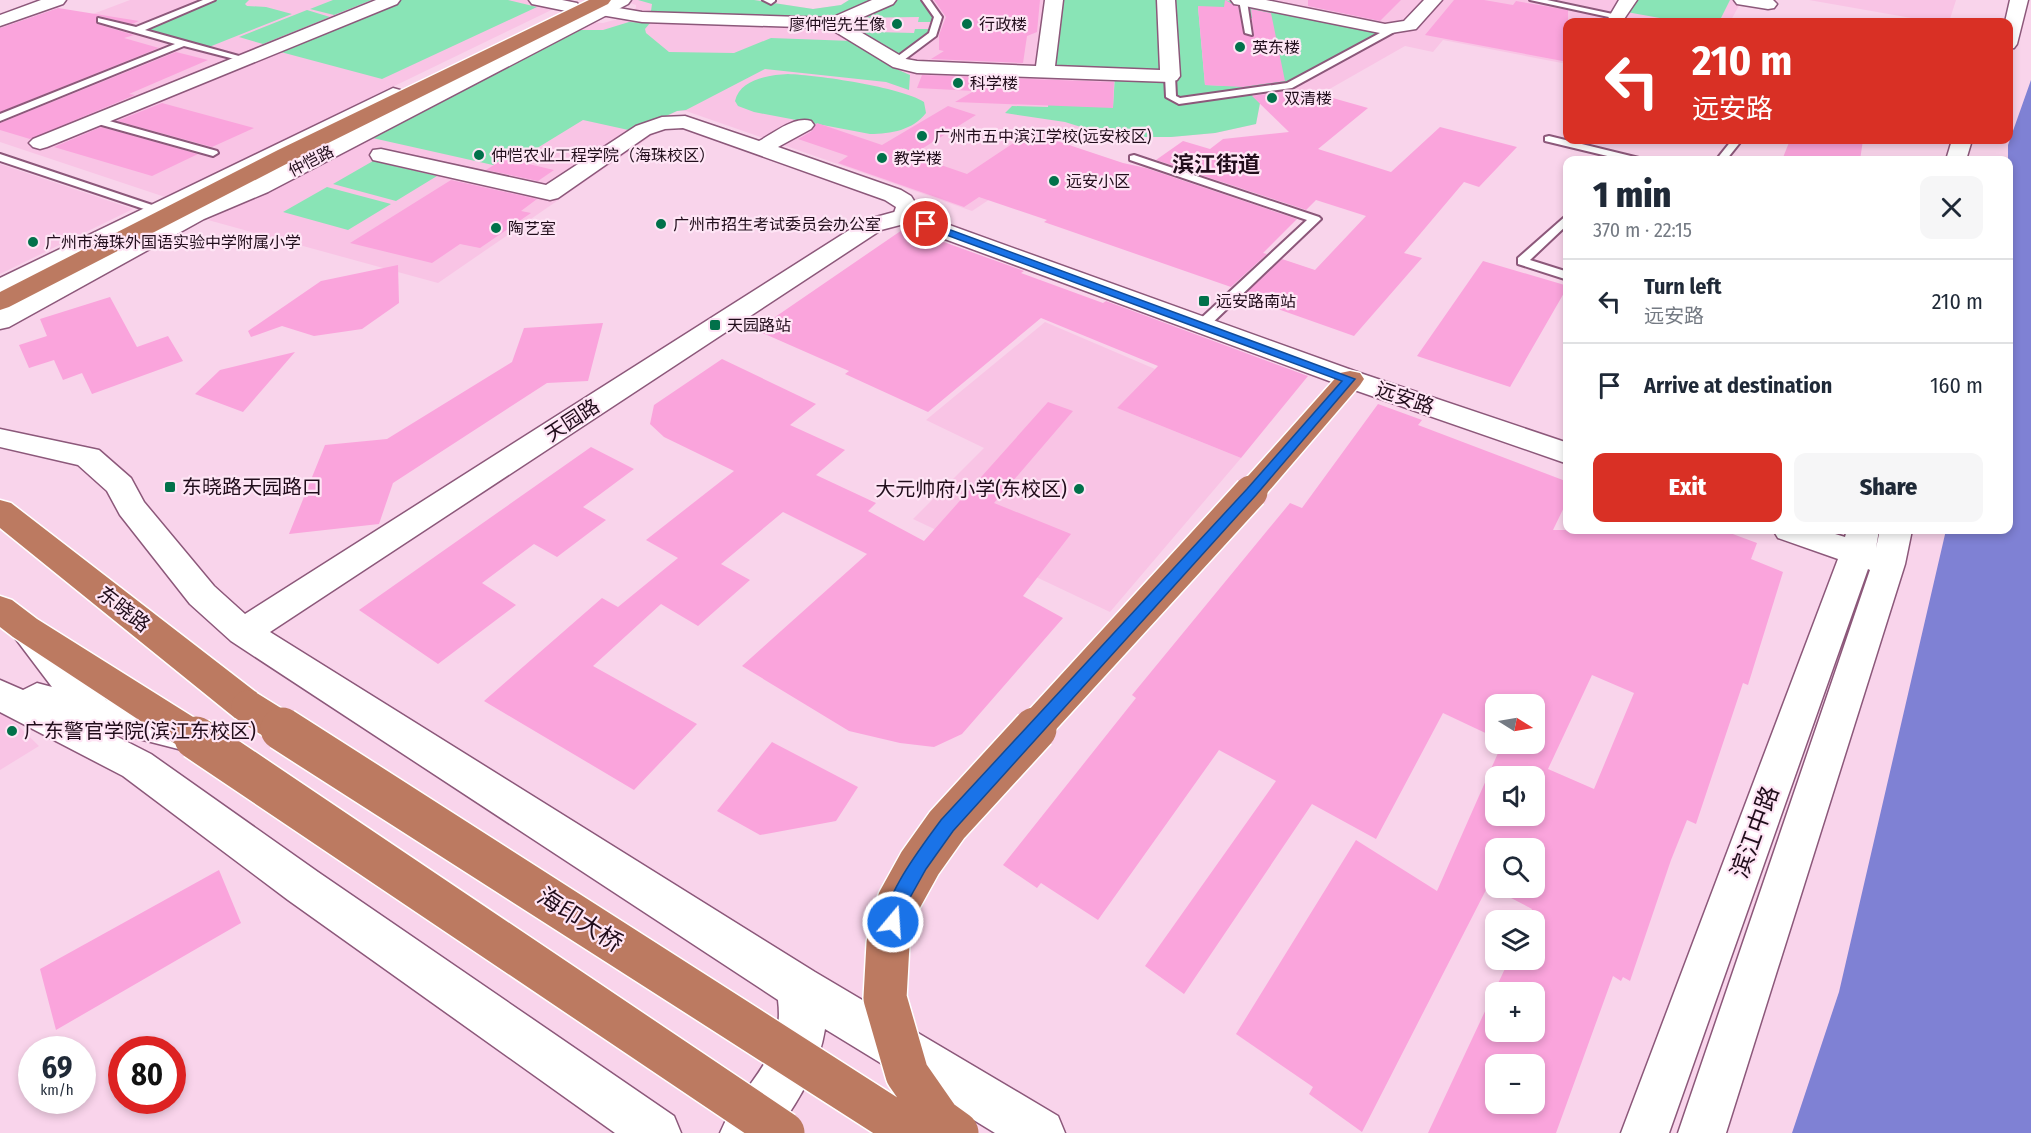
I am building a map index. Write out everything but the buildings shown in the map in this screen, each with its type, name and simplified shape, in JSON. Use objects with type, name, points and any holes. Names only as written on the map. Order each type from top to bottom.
[{"type":"highway","points":[[0,302],[152,218],[590,4]]},
{"type":"highway","points":[[196,214],[495,51]]},
{"type":"highway","points":[[957,1133],[939,1120],[907,1074],[885,998],[888,944],[899,901],[920,863],[947,825],[1251,492],[1350,379]]},
{"type":"highway","name":"东晓路","points":[[0,512],[248,707]]},
{"type":"highway","points":[[12,619],[196,738],[783,1133]]},
{"type":"highway","name":"海印大桥","points":[[248,707],[913,1133]]},
{"type":"main road","points":[[0,21],[57,0]]},
{"type":"main road","points":[[40,143],[391,0]]},
{"type":"main road","points":[[538,0],[590,4],[642,17],[833,23],[887,0]]},
{"type":"main road","name":"仲恺路","points":[[0,288],[152,218],[590,4],[622,0]]},
{"type":"main road","points":[[1045,72],[1054,0]]},
{"type":"main road","points":[[833,23],[897,61],[927,68],[1170,76],[1166,0]]},
{"type":"main road","points":[[1241,0],[1376,28],[1393,29],[1410,25],[1433,0]]},
{"type":"main road","points":[[1617,18],[1628,0]]},
{"type":"main road","points":[[1743,0],[1770,2],[1763,18]]},
{"type":"main road","points":[[1996,18],[2002,0]]},
{"type":"main road","points":[[2013,24],[2019,0]]},
{"type":"main road","name":"仲恺路","points":[[0,321],[196,214],[260,187],[590,4]]},
{"type":"main road","points":[[381,154],[550,193],[643,130],[662,123],[686,122],[893,195],[903,201],[907,207],[905,216]]},
{"type":"main road","points":[[761,148],[804,125]]},
{"type":"main road","name":"远安路","points":[[905,216],[1350,379],[1563,452]]},
{"type":"main road","name":"天园路","points":[[243,632],[873,225],[905,216]]},
{"type":"main road","points":[[0,438],[88,457],[120,485],[131,507],[202,595],[243,632],[799,988],[1041,1133]]},
{"type":"main road","points":[[1814,534],[1876,544]]},
{"type":"main road","name":"滨江中路","points":[[1645,1133],[1876,544]]},
{"type":"main road","name":"滨江中路","points":[[1702,1133],[1876,544]]},
{"type":"main road","points":[[12,619],[94,712],[137,765]]},
{"type":"main road","points":[[0,689],[196,738]]},
{"type":"main road","points":[[0,695],[137,765],[303,886],[657,1133]]},
{"type":"main road","points":[[744,1133],[765,1110],[781,1084],[798,1045],[803,1020],[799,988]]},
{"type":"lane","points":[[136,30],[211,0]]},
{"type":"lane","points":[[897,61],[933,34],[938,17],[926,0]]},
{"type":"lane","points":[[1241,0],[1249,33]]},
{"type":"lane","points":[[1534,0],[1612,18]]},
{"type":"lane","points":[[101,20],[243,60]]},
{"type":"lane","points":[[1170,76],[1171,97],[1179,100],[1281,88],[1393,29]]},
{"type":"lane","points":[[0,118],[184,43]]},
{"type":"lane","points":[[95,120],[213,153]]},
{"type":"lane","points":[[1549,139],[1563,142]]},
{"type":"lane","points":[[1569,144],[1619,156]]},
{"type":"lane","points":[[1723,156],[1734,144]]},
{"type":"lane","points":[[0,158],[152,218]]},
{"type":"lane","points":[[1134,158],[1315,219],[1202,325]]},
{"type":"lane","points":[[1563,223],[1522,261],[1563,274]]},
{"type":"shaded area","points":[[130,0],[572,0],[165,197],[0,142],[0,49]]},
{"type":"shaded area","name":"仲恺农业工程学院（海珠校区）","points":[[632,0],[755,0],[813,9],[841,5],[849,0],[1742,0],[1732,18],[1563,18],[1563,63],[1443,40],[1433,52],[1405,46],[1319,95],[1260,103],[1256,124],[1215,133],[1171,137],[1113,137],[1093,131],[972,211],[686,111],[677,111],[653,124],[660,130],[438,283],[208,220],[589,22],[603,23],[618,19],[636,8],[636,5],[627,2]]},
{"type":"shaded area","points":[[1809,0],[1956,0],[1950,18],[1911,18]]},
{"type":"shaded area","name":"广州市海珠外国语实验中学附属小学","points":[[0,164],[133,209],[0,274]]},
{"type":"shaded area","name":"大元帅府小学(东校区)","points":[[1045,322],[1155,369],[1117,408],[1241,458],[1110,612],[913,519],[984,448],[926,420]]},
{"type":"shaded area","name":"广东警官学院(滨江东校区)","points":[[0,713],[8,716],[39,746],[0,770]]},
{"type":"green space","points":[[211,0],[249,0],[245,4],[247,6],[266,7],[292,14],[204,49],[136,30]]},
{"type":"green space","points":[[333,0],[372,0],[334,15],[310,9]]},
{"type":"green space","points":[[401,0],[508,0],[537,7],[382,79],[277,51]]},
{"type":"green space","points":[[638,0],[754,0],[813,9],[841,5],[849,0],[876,0],[831,19],[645,14],[651,11],[652,4]]},
{"type":"green space","points":[[887,0],[926,0],[937,22],[918,22],[919,17],[843,18]]},
{"type":"green space","points":[[1054,0],[1225,0],[1235,2],[1236,7],[1198,7],[1205,85],[1232,86],[1272,19],[1251,18],[1249,4],[1386,33],[1289,86],[1250,93],[1260,103],[1256,124],[1215,133],[1171,137],[1113,137],[1065,122],[1005,113],[1012,106],[1048,107],[1049,97],[1078,106],[1113,107],[1115,75],[1045,72]]},
{"type":"green space","points":[[1628,0],[1730,0],[1721,18],[1660,18],[1621,11]]},
{"type":"green space","points":[[307,10],[330,17],[263,44],[239,37]]},
{"type":"green space","points":[[629,22],[650,23],[645,29],[646,33],[669,52],[734,53],[771,38],[852,41],[894,68],[910,75],[909,90],[886,82],[765,69],[686,110],[677,111],[633,131],[583,120],[516,161],[503,159],[493,165],[368,137],[573,30],[603,30]]},
{"type":"green space","points":[[840,27],[876,28],[875,32],[914,33],[915,29],[934,29],[897,61]]},
{"type":"green space","points":[[788,74],[838,79],[897,91],[924,102],[926,113],[921,119],[901,130],[870,134],[754,112],[738,106],[735,101],[738,94],[749,83],[764,77]]},
{"type":"green space","points":[[373,161],[437,176],[396,201],[333,184]]},
{"type":"green space","points":[[327,187],[391,204],[348,230],[283,212]]},
{"type":"water","points":[[2031,80],[2031,1133],[1792,1133],[1839,992],[1945,534],[2013,534],[2013,156],[2008,156],[2008,145],[2013,144],[2013,131]]},
{"type":"place","name":"廖仲恺先生像","points":[[897,24]]},
{"type":"place","name":"行政楼","points":[[967,24]]},
{"type":"place","name":"英东楼","points":[[1240,47]]},
{"type":"place","name":"科学楼","points":[[958,83]]},
{"type":"place","name":"双清楼","points":[[1272,98]]},
{"type":"place","name":"广州市五中滨江学校(远安校区)","points":[[922,136]]},
{"type":"place","name":"仲恺农业工程学院（海珠校区）","points":[[479,155]]},
{"type":"place","name":"教学楼","points":[[882,158]]},
{"type":"place","name":"远安小区","points":[[1054,181]]},
{"type":"place","name":"广州市招生考试委员会办公室","points":[[661,224]]},
{"type":"place","name":"陶艺室","points":[[496,228]]},
{"type":"place","name":"广州市海珠外国语实验中学附属小学","points":[[33,242]]},
{"type":"place","name":"远安路南站","points":[[1204,301]]},
{"type":"place","name":"天园路站","points":[[715,325]]},
{"type":"place","name":"东晓路天园路口","points":[[170,487]]},
{"type":"place","name":"大元帅府小学(东校区)","points":[[1079,489]]},
{"type":"place","name":"广东警官学院(滨江东校区)","points":[[12,731]]},
{"type":"district","name":"滨江街道","points":[[1216,164]]},
{"type":"route","points":[[893,922],[899,901],[920,863],[947,825],[1251,492],[1350,379],[926,224]]}]
